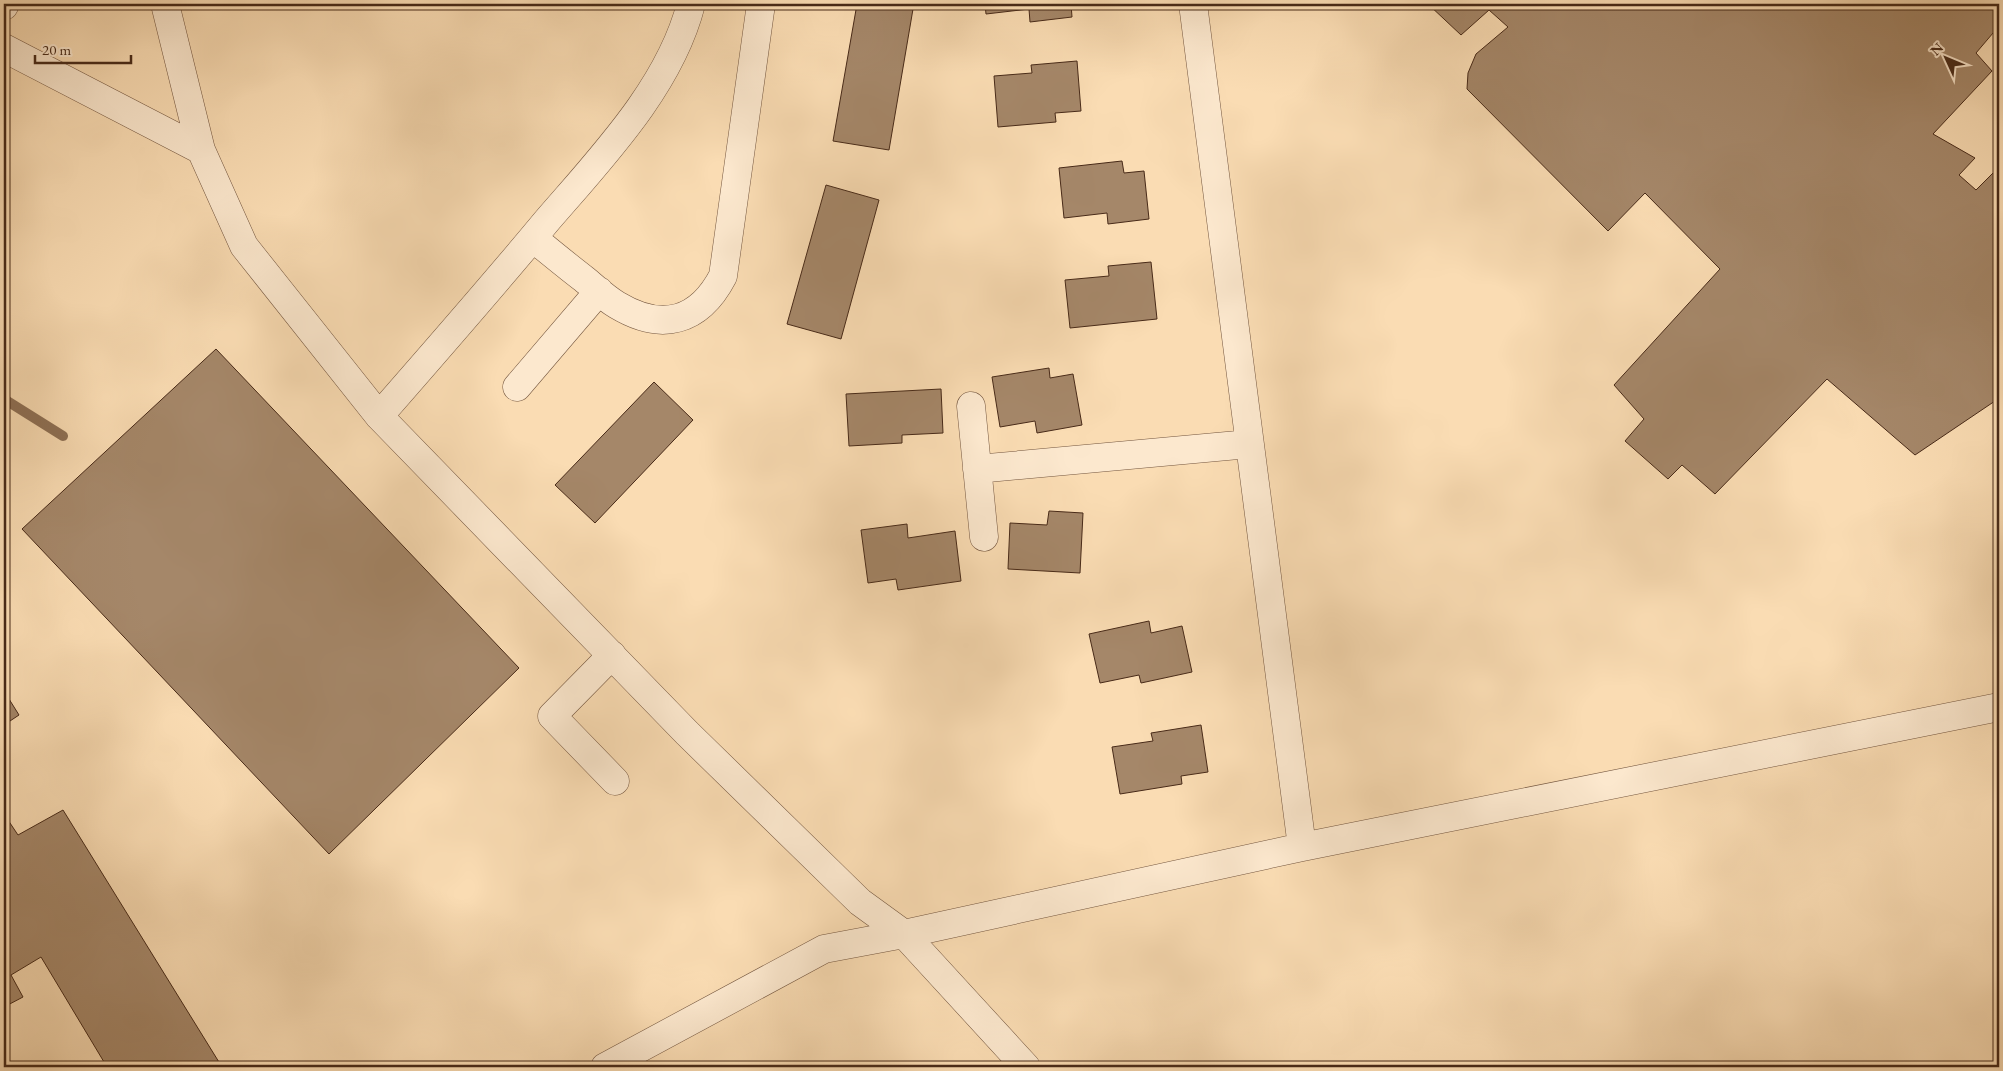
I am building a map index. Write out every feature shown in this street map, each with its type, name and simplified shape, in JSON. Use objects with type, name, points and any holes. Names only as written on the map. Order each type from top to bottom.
[{"type":"street","points":[[165,4],[201,150],[244,246],[380,416],[688,733],[860,902],[904,934],[1026,1067]]},
{"type":"street","points":[[380,416],[593,168],[648,97],[685,29],[691,4]]},
{"type":"street","points":[[532,238],[617,305],[648,319],[668,321],[685,316],[703,304],[716,290],[723,276],[761,4]]},
{"type":"street","points":[[1193,4],[1302,847]]},
{"type":"street","points":[[4,48],[201,150]]},
{"type":"street","points":[[517,387],[599,291]]},
{"type":"street","points":[[971,406],[984,537]]},
{"type":"street","points":[[977,469],[1249,444]]},
{"type":"street","points":[[612,656],[552,716],[615,780]]},
{"type":"street","points":[[605,1067],[824,949],[904,934],[1302,847],[1999,707]]},
{"type":"building","points":[[857,4],[881,4],[913,9],[889,150],[833,141]]},
{"type":"building","points":[[985,4],[1071,4],[1072,17],[1030,22],[1029,9],[986,14]]},
{"type":"building","points":[[1428,4],[1999,4],[1999,26],[1976,53],[1992,71],[1933,134],[1975,158],[1959,175],[1976,190],[1999,167],[1999,405],[1995,401],[1915,455],[1827,379],[1715,494],[1682,465],[1668,479],[1625,441],[1644,419],[1614,385],[1720,269],[1645,193],[1608,231],[1467,89],[1468,73],[1476,54],[1508,27],[1489,10],[1461,35]]},
{"type":"building","points":[[1077,61],[1081,111],[1055,113],[1056,122],[998,127],[994,76],[1032,73],[1031,65]]},
{"type":"building","points":[[1122,161],[1124,173],[1144,171],[1149,219],[1108,224],[1107,213],[1064,218],[1059,168]]},
{"type":"building","points":[[826,185],[879,200],[841,339],[787,324]]},
{"type":"building","points":[[1151,262],[1157,319],[1070,328],[1065,280],[1109,276],[1108,266]]},
{"type":"building","points":[[216,349],[519,668],[329,854],[22,529]]},
{"type":"building","points":[[1049,368],[1050,378],[1073,374],[1082,425],[1037,433],[1035,421],[1000,427],[992,377]]},
{"type":"building","points":[[654,382],[693,420],[595,523],[555,485]]},
{"type":"building","points":[[941,389],[943,433],[902,435],[902,443],[849,446],[846,394]]},
{"type":"building","points":[[1049,511],[1083,513],[1080,573],[1008,569],[1010,523],[1047,525]]},
{"type":"building","points":[[907,524],[908,538],[955,531],[961,581],[898,590],[896,579],[868,583],[861,530]]},
{"type":"building","points":[[1149,621],[1151,633],[1182,626],[1192,672],[1141,683],[1139,675],[1100,683],[1089,634]]},
{"type":"building","points":[[4,691],[19,715],[4,725]]},
{"type":"building","points":[[1201,725],[1208,772],[1181,776],[1182,784],[1120,794],[1112,747],[1153,741],[1151,733]]},
{"type":"building","points":[[63,810],[222,1067],[107,1067],[41,957],[11,975],[23,997],[4,1007],[4,814],[18,835]]},
{"type":"waterway","points":[[4,399],[63,436]]}]
